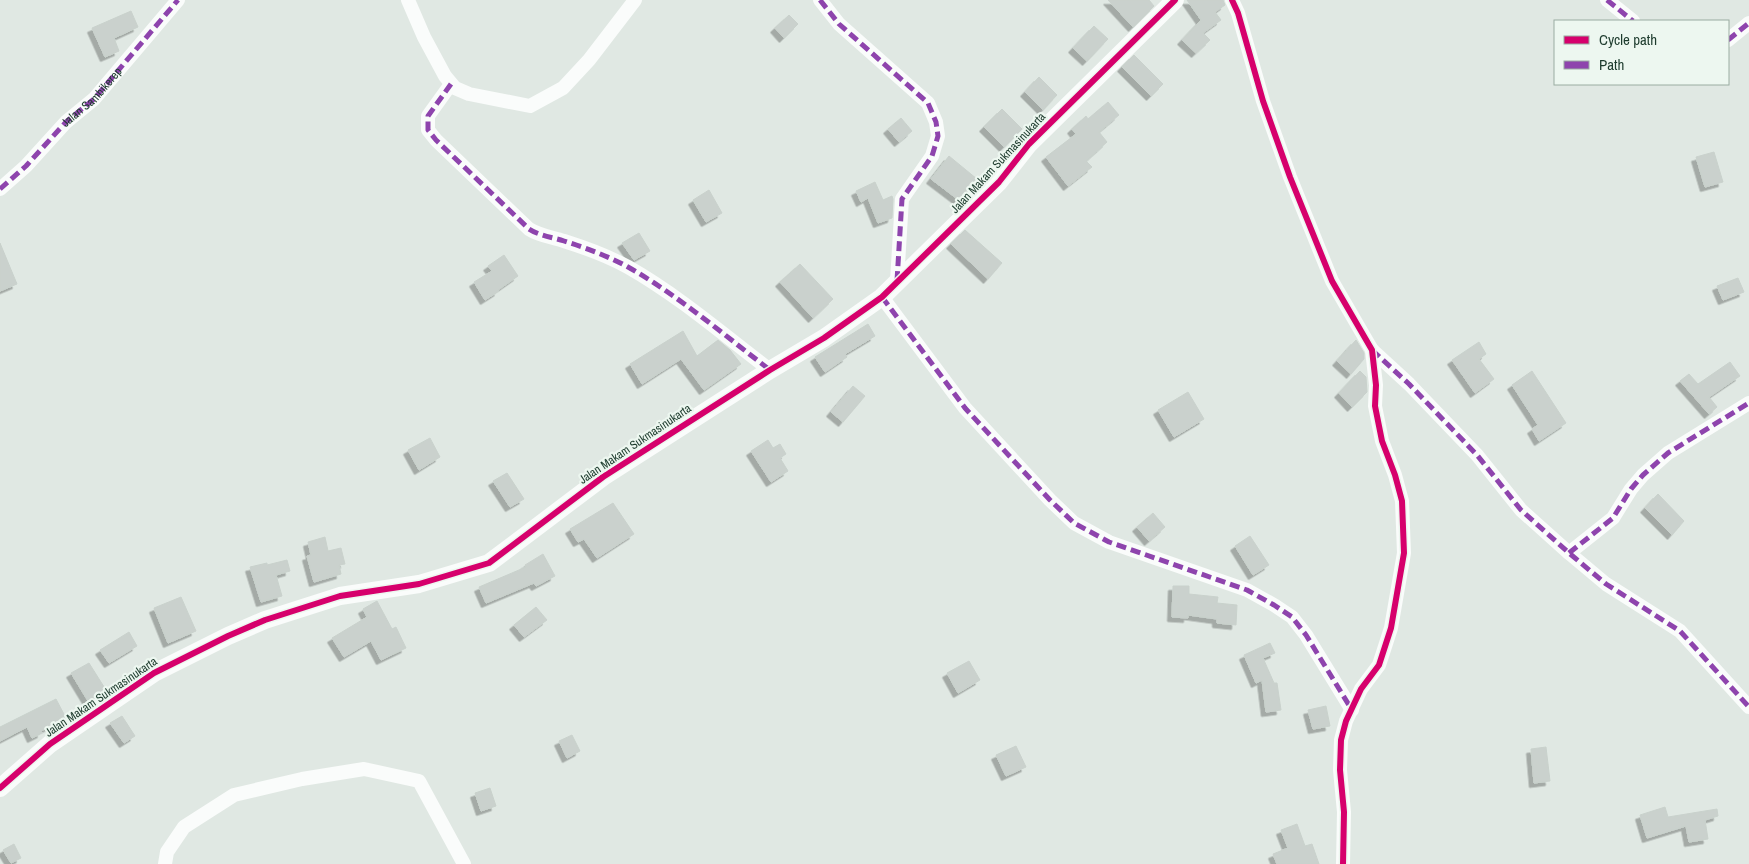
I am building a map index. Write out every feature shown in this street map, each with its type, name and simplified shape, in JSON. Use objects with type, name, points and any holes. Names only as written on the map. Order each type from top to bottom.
[{"type":"street","name":"Jalan Sambikerep","points":[[0,189],[26,166],[66,122],[94,99],[178,0]]},
{"type":"street","points":[[408,0],[445,76],[455,88],[469,94],[530,106],[563,88],[589,60],[635,0]]},
{"type":"street","points":[[820,0],[839,24],[928,103],[936,122],[938,136],[932,156],[902,199],[897,281]]},
{"type":"street","name":"Jalan Makam Sukmasinukarta","points":[[0,788],[50,744],[154,673],[228,636],[265,620],[340,596],[419,584],[490,563],[603,477],[770,370],[824,338],[882,297],[999,182],[1029,144],[1176,0]]},
{"type":"street","points":[[1232,0],[1238,13],[1263,101],[1290,177],[1332,281],[1372,350],[1409,384],[1477,455],[1521,510],[1606,584],[1680,631],[1749,706]]},
{"type":"street","points":[[1607,0],[1632,20]]},
{"type":"street","points":[[1729,39],[1749,23]]},
{"type":"street","points":[[451,84],[428,116],[428,130],[436,140],[529,229],[537,234],[590,250],[626,266],[672,296],[770,370]]},
{"type":"street","points":[[882,297],[965,408],[1050,500],[1074,523],[1109,542],[1247,590],[1292,617],[1306,635],[1352,710]]},
{"type":"street","points":[[1343,864],[1344,812],[1340,770],[1341,740],[1346,721],[1362,689],[1378,665],[1391,628],[1404,553],[1402,501],[1382,441],[1375,406],[1376,385],[1372,350]]},
{"type":"street","points":[[1569,553],[1613,518],[1631,489],[1643,475],[1668,453],[1749,403]]},
{"type":"street","points":[[165,864],[166,852],[184,827],[234,795],[302,779],[364,769],[419,781],[464,864]]},
{"type":"building","points":[[1108,0],[1149,0],[1154,6],[1133,27]]},
{"type":"building","points":[[1187,0],[1223,0],[1225,5],[1215,12],[1221,20],[1203,33],[1210,40],[1196,53],[1182,40],[1201,20]]},
{"type":"building","points":[[131,11],[138,27],[114,38],[119,51],[105,57],[92,28]]},
{"type":"building","points":[[789,15],[798,24],[784,38],[775,28]]},
{"type":"building","points":[[1094,26],[1108,39],[1087,61],[1073,48]]},
{"type":"building","points":[[1134,55],[1163,84],[1151,96],[1122,67]]},
{"type":"building","points":[[1039,77],[1057,95],[1043,110],[1025,92]]},
{"type":"building","points":[[1108,102],[1119,115],[1099,132],[1107,142],[1086,161],[1092,167],[1068,186],[1046,157],[1076,134],[1072,129],[1086,116],[1088,119]]},
{"type":"building","points":[[1002,109],[1022,129],[1004,147],[984,127]]},
{"type":"building","points":[[901,118],[912,131],[899,142],[888,129]]},
{"type":"building","points":[[1714,152],[1723,182],[1705,187],[1696,157]]},
{"type":"building","points":[[949,156],[977,179],[960,201],[931,179]]},
{"type":"building","points":[[875,182],[883,200],[892,196],[893,199],[892,218],[878,223],[868,198],[861,202],[856,191]]},
{"type":"building","points":[[709,190],[722,213],[706,222],[693,200]]},
{"type":"building","points":[[965,230],[1002,263],[988,279],[951,244]]},
{"type":"building","points":[[639,233],[650,251],[634,260],[622,243]]},
{"type":"building","points":[[0,243],[17,284],[0,291]]},
{"type":"building","points":[[504,255],[518,276],[485,300],[474,282],[492,271],[488,266]]},
{"type":"building","points":[[800,264],[833,299],[813,318],[780,282]]},
{"type":"building","points":[[1738,278],[1744,292],[1723,300],[1717,286]]},
{"type":"building","points":[[868,324],[875,336],[845,354],[847,357],[825,372],[815,357]]},
{"type":"building","points":[[683,331],[697,356],[718,340],[730,350],[741,364],[704,390],[681,359],[642,384],[630,364]]},
{"type":"building","points":[[1356,340],[1364,353],[1364,359],[1351,374],[1337,361]]},
{"type":"building","points":[[1479,342],[1486,354],[1479,359],[1494,379],[1475,393],[1452,360]]},
{"type":"building","points":[[1730,362],[1740,376],[1709,397],[1717,407],[1709,414],[1680,381],[1689,374],[1698,384]]},
{"type":"building","points":[[1360,371],[1366,377],[1367,392],[1352,407],[1339,393]]},
{"type":"building","points":[[1532,371],[1566,423],[1539,441],[1532,429],[1538,425],[1512,385]]},
{"type":"building","points":[[853,386],[865,396],[843,422],[831,412]]},
{"type":"building","points":[[1188,392],[1204,419],[1174,437],[1158,410]]},
{"type":"building","points":[[430,438],[440,457],[419,470],[408,450]]},
{"type":"building","points":[[768,440],[773,448],[780,444],[786,454],[780,458],[788,471],[771,482],[751,451]]},
{"type":"building","points":[[507,473],[524,499],[510,507],[493,481]]},
{"type":"building","points":[[1658,494],[1684,521],[1672,535],[1645,508]]},
{"type":"building","points":[[613,503],[634,534],[597,558],[584,539],[578,542],[570,529]]},
{"type":"building","points":[[1153,513],[1165,527],[1149,541],[1137,527]]},
{"type":"building","points":[[1250,536],[1269,565],[1253,575],[1235,546]]},
{"type":"building","points":[[325,537],[328,551],[341,548],[345,564],[339,565],[341,574],[314,582],[307,556],[311,555],[308,542]]},
{"type":"building","points":[[543,554],[555,576],[536,586],[534,583],[486,603],[479,587],[526,567],[525,565]]},
{"type":"building","points":[[287,560],[290,571],[276,575],[282,596],[261,602],[250,567]]},
{"type":"building","points":[[1173,586],[1189,586],[1189,594],[1218,597],[1217,603],[1237,605],[1236,625],[1217,623],[1217,619],[1188,615],[1188,618],[1172,617]]},
{"type":"building","points":[[181,597],[196,631],[168,643],[154,608]]},
{"type":"building","points":[[377,601],[392,629],[396,627],[406,648],[381,660],[371,641],[344,657],[332,638],[367,617],[363,609]]},
{"type":"building","points":[[536,607],[547,620],[524,637],[514,625]]},
{"type":"building","points":[[129,632],[137,646],[109,663],[100,650]]},
{"type":"building","points":[[1270,643],[1275,653],[1263,658],[1274,683],[1277,683],[1281,710],[1266,712],[1262,680],[1256,683],[1244,655]]},
{"type":"building","points":[[969,661],[980,680],[958,693],[947,673]]},
{"type":"building","points":[[89,663],[106,690],[88,701],[71,673]]},
{"type":"building","points":[[56,699],[66,718],[32,738],[27,727],[0,741],[0,727]]},
{"type":"building","points":[[1326,706],[1330,726],[1313,729],[1308,710]]},
{"type":"building","points":[[122,716],[135,736],[124,743],[110,723]]},
{"type":"building","points":[[572,735],[580,751],[567,758],[559,741]]},
{"type":"building","points":[[1016,746],[1026,767],[1006,776],[996,755]]},
{"type":"building","points":[[1546,747],[1550,781],[1534,783],[1531,749]]},
{"type":"building","points":[[490,788],[496,806],[481,811],[475,793]]},
{"type":"building","points":[[1665,807],[1668,817],[1717,809],[1718,816],[1705,820],[1708,839],[1689,842],[1686,826],[1647,838],[1640,815]]},
{"type":"building","points":[[1297,824],[1305,846],[1312,844],[1319,864],[1277,864],[1273,854],[1288,848],[1281,830]]},
{"type":"building","points":[[14,844],[21,858],[11,863],[3,850]]},
{"type":"marked path","points":[[0,189],[26,166],[66,122],[94,99],[178,0]]},
{"type":"marked path","points":[[820,0],[839,24],[928,103],[936,122],[938,136],[932,156],[902,199],[897,281]]},
{"type":"marked path","points":[[1607,0],[1632,20]]},
{"type":"marked path","points":[[1729,39],[1749,23]]},
{"type":"marked path","points":[[451,84],[428,116],[428,130],[436,140],[529,229],[542,235],[597,252],[647,278],[683,303],[770,370]]},
{"type":"marked path","points":[[882,297],[965,408],[1050,500],[1074,523],[1109,542],[1247,590],[1292,617],[1306,635],[1352,710]]},
{"type":"marked path","points":[[1372,350],[1409,384],[1477,455],[1521,510],[1606,584],[1680,631],[1749,707]]},
{"type":"marked path","points":[[1569,553],[1613,518],[1631,489],[1643,475],[1668,453],[1749,403]]},
{"type":"cycle path","points":[[0,788],[50,744],[154,673],[228,636],[265,620],[340,596],[419,584],[489,563],[603,477],[770,370],[824,338],[882,297],[999,182],[1029,144],[1175,0]]},
{"type":"cycle path","points":[[1232,0],[1238,13],[1263,101],[1290,177],[1332,281],[1372,350],[1376,385],[1375,406],[1382,441],[1395,475],[1402,501],[1404,553],[1391,628],[1379,665],[1361,689],[1346,721],[1341,740],[1340,770],[1344,812],[1343,864]]}]
